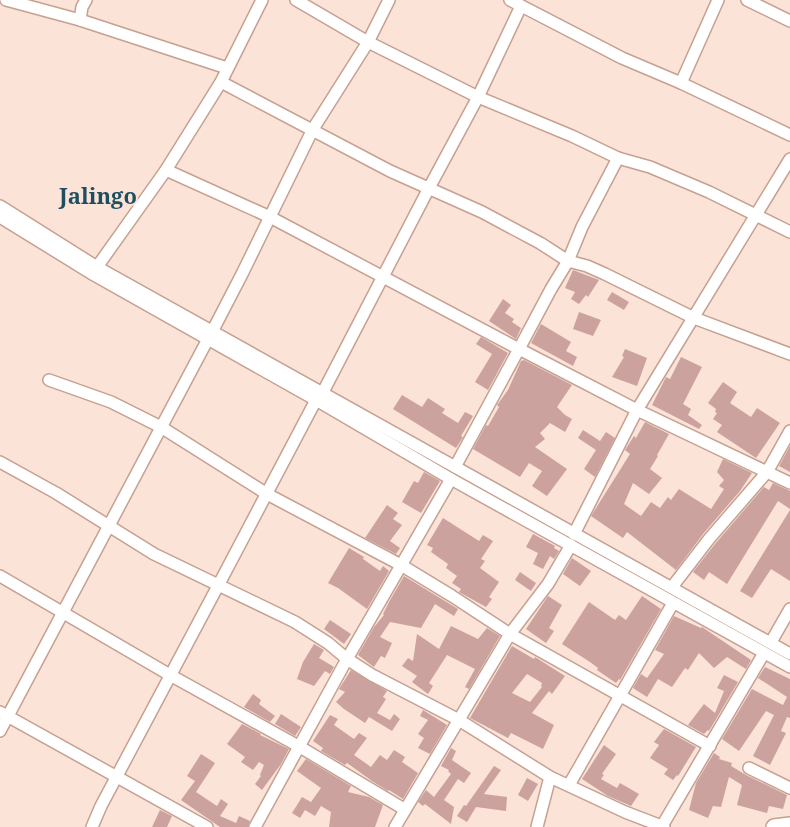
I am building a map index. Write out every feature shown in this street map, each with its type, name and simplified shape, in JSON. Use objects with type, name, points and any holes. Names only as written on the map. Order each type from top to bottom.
[{"type":"street","points":[[6,0],[80,20],[227,68]]},
{"type":"street","points":[[80,20],[82,7],[86,0]]},
{"type":"street","points":[[97,267],[166,170],[220,82],[262,0]]},
{"type":"street","points":[[296,0],[368,42],[478,97],[564,132],[618,158],[650,167],[709,192],[790,232]]},
{"type":"street","points":[[0,731],[4,714],[63,612],[210,335],[313,129],[368,42],[389,0]]},
{"type":"street","points":[[510,0],[622,58],[681,83],[790,135]]},
{"type":"street","points":[[681,83],[718,0]]},
{"type":"street","points":[[747,0],[790,21]]},
{"type":"street","points":[[92,827],[170,675],[220,585],[478,97],[521,6]]},
{"type":"street","points":[[220,82],[390,170],[482,212],[540,243],[568,261],[606,274],[694,318],[790,354]]},
{"type":"street","points":[[455,466],[568,261],[582,227],[618,158]]},
{"type":"street","points":[[395,827],[510,634],[548,584],[572,540],[636,410],[790,160]]},
{"type":"street","points":[[166,170],[270,217],[636,410],[790,483]]},
{"type":"street","points":[[0,206],[210,335]]},
{"type":"street","points":[[0,217],[94,275],[455,466],[673,604],[790,667]]},
{"type":"street","points":[[49,380],[111,402],[161,427],[267,494],[401,566],[452,596],[510,634],[710,746]]},
{"type":"street","points":[[320,396],[451,479],[572,540],[672,587],[790,654]]},
{"type":"street","points":[[672,587],[709,539],[767,472],[790,431]]},
{"type":"street","points":[[0,462],[56,492],[154,554],[296,622],[372,675],[460,720],[550,777],[625,812],[663,826],[764,653]]},
{"type":"street","points":[[255,827],[347,659],[451,479]]},
{"type":"street","points":[[0,576],[170,675],[300,747],[404,809]]},
{"type":"street","points":[[570,785],[673,604]]},
{"type":"street","points":[[770,642],[790,609]]},
{"type":"street","points":[[4,714],[207,827]]},
{"type":"street","points":[[748,768],[790,788]]},
{"type":"street","points":[[537,827],[550,777]]},
{"type":"building","points":[[573,270],[599,280],[588,297],[586,295],[579,304],[571,299],[575,292],[565,288]]},
{"type":"building","points":[[612,292],[629,302],[624,310],[607,300]]},
{"type":"building","points":[[503,299],[511,305],[505,313],[514,319],[512,322],[521,328],[516,339],[489,321]]},
{"type":"building","points":[[579,312],[601,320],[593,336],[573,329]]},
{"type":"building","points":[[541,324],[571,342],[566,351],[577,357],[573,366],[531,343]]},
{"type":"building","points":[[481,337],[508,353],[488,390],[475,382],[492,354],[476,344]]},
{"type":"building","points":[[625,349],[647,358],[637,386],[612,377],[624,357],[622,356]]},
{"type":"building","points":[[681,357],[702,367],[683,404],[691,409],[688,415],[702,425],[699,429],[652,405],[666,377],[670,379]]},
{"type":"building","points":[[524,360],[572,385],[557,407],[572,419],[565,432],[550,423],[540,433],[545,439],[535,447],[567,469],[547,496],[532,486],[542,471],[529,463],[520,477],[473,449],[486,425],[488,426],[499,407],[497,405],[508,390],[521,361]]},
{"type":"building","points":[[723,382],[737,392],[730,403],[751,417],[757,408],[780,423],[756,458],[717,432],[722,425],[713,419],[717,413],[715,412],[716,409],[708,403]]},
{"type":"building","points":[[402,395],[422,407],[428,398],[445,409],[442,413],[458,423],[465,412],[473,416],[456,448],[393,409]]},
{"type":"building","points":[[645,422],[669,434],[650,469],[662,478],[649,494],[633,483],[624,504],[641,516],[651,502],[660,508],[668,497],[671,500],[679,489],[711,509],[724,489],[719,486],[724,480],[717,472],[723,459],[752,473],[740,491],[703,534],[676,570],[627,532],[623,538],[591,516],[630,454],[625,450],[634,436],[636,438]]},
{"type":"building","points":[[583,430],[600,441],[606,432],[615,438],[595,477],[584,469],[596,450],[578,438]]},
{"type":"building","points":[[790,446],[790,472],[779,466]]},
{"type":"building","points":[[424,472],[440,481],[421,513],[402,502],[414,481],[418,483]]},
{"type":"building","points":[[773,483],[790,491],[790,509],[778,501],[727,584],[709,572],[704,580],[693,572],[764,487],[769,490]]},
{"type":"building","points":[[387,505],[398,513],[393,519],[402,525],[390,541],[400,548],[396,554],[365,538]]},
{"type":"building","points":[[790,510],[790,581],[771,569],[752,598],[740,591]]},
{"type":"building","points":[[443,518],[479,541],[483,535],[493,541],[481,559],[485,561],[480,568],[499,582],[489,597],[492,599],[486,607],[459,592],[461,589],[452,583],[457,576],[446,568],[448,564],[431,552],[433,548],[427,545]]},
{"type":"building","points":[[533,534],[555,546],[554,548],[559,551],[554,559],[550,556],[543,569],[533,564],[538,553],[526,547]]},
{"type":"building","points":[[349,548],[364,557],[363,559],[380,571],[383,566],[389,571],[367,609],[328,583]]},
{"type":"building","points":[[572,558],[591,571],[580,586],[563,574]]},
{"type":"building","points":[[520,572],[536,583],[531,591],[515,580]]},
{"type":"building","points":[[404,576],[458,609],[454,616],[435,604],[421,628],[390,622],[380,637],[392,643],[385,658],[381,656],[374,667],[358,655],[374,627],[384,615]]},
{"type":"building","points":[[548,596],[562,605],[549,628],[554,631],[546,643],[526,629]]},
{"type":"building","points":[[642,596],[661,609],[620,680],[616,683],[597,670],[598,668],[590,662],[562,644],[589,602],[615,620],[619,615],[626,620]]},
{"type":"building","points":[[674,616],[702,627],[751,660],[746,669],[727,657],[714,668],[699,653],[688,670],[685,668],[672,687],[658,679],[647,697],[633,688],[641,674],[647,678],[664,654],[655,650]]},
{"type":"building","points":[[330,620],[351,634],[344,644],[324,629]]},
{"type":"building","points":[[451,626],[478,639],[487,628],[500,636],[469,689],[465,687],[475,669],[447,655],[429,683],[433,686],[428,694],[412,682],[417,676],[402,666],[408,658],[413,661],[417,634],[439,649]]},
{"type":"building","points":[[314,644],[324,650],[319,658],[334,667],[330,674],[325,671],[314,686],[297,679],[303,662]]},
{"type":"building","points":[[512,646],[534,659],[535,657],[565,676],[552,694],[549,691],[532,713],[554,725],[543,749],[511,733],[508,738],[470,718]],"holes":[[[527,674],[542,683],[542,687],[530,702],[512,693]]]},
{"type":"building","points":[[765,667],[790,679],[790,718],[787,717],[781,731],[786,733],[770,765],[753,756],[774,715],[766,711],[739,751],[722,739],[752,689],[783,705],[787,697],[758,678]]},
{"type":"building","points":[[351,670],[387,691],[383,697],[386,699],[377,713],[390,720],[394,714],[400,719],[392,731],[369,717],[365,723],[336,702],[345,692],[339,689]]},
{"type":"building","points":[[724,675],[738,682],[709,731],[704,734],[688,725],[704,704],[715,713],[724,691],[717,688]]},
{"type":"building","points":[[253,694],[261,700],[259,704],[275,716],[270,722],[244,707]]},
{"type":"building","points":[[423,710],[447,725],[430,754],[418,748],[424,738],[418,734],[428,720],[420,716]]},
{"type":"building","points":[[281,714],[301,727],[295,736],[275,724]]},
{"type":"building","points":[[330,715],[338,719],[334,725],[354,739],[359,733],[367,738],[354,755],[371,767],[380,755],[387,760],[394,750],[405,757],[402,762],[418,773],[403,799],[372,781],[347,763],[345,765],[321,751],[323,748],[313,741]]},
{"type":"building","points":[[242,724],[289,749],[281,764],[262,790],[255,784],[261,776],[264,765],[259,762],[253,770],[241,762],[245,757],[227,744]]},
{"type":"building","points":[[664,729],[696,747],[678,776],[673,780],[664,774],[668,769],[650,758],[659,745],[654,742]]},
{"type":"building","points":[[604,745],[616,754],[602,774],[604,775],[601,779],[617,788],[620,783],[639,794],[631,806],[608,796],[582,779]]},
{"type":"building","points":[[451,748],[456,751],[452,760],[471,773],[464,783],[458,779],[444,800],[454,807],[451,824],[425,804],[423,806],[418,802],[426,790],[434,797],[451,774],[449,770],[441,766]]},
{"type":"building","points":[[714,753],[720,757],[719,759],[732,763],[731,766],[746,775],[787,795],[783,809],[769,806],[767,813],[737,805],[742,785],[729,777],[721,807],[713,806],[708,818],[689,810],[696,783]]},
{"type":"building","points":[[201,754],[215,763],[196,792],[217,806],[221,799],[228,804],[220,816],[236,823],[239,816],[250,821],[248,827],[220,827],[181,800],[195,781],[187,776]]},
{"type":"building","points":[[306,759],[351,786],[348,792],[369,797],[383,805],[375,827],[329,827],[331,812],[321,806],[315,816],[305,810],[300,818],[292,813],[302,797],[311,802],[321,788],[297,771]]},
{"type":"building","points":[[494,766],[501,770],[484,794],[507,797],[506,811],[476,807],[467,822],[457,816],[464,805],[466,806]]},
{"type":"building","points":[[527,778],[538,784],[528,801],[518,795]]},
{"type":"building","points":[[160,810],[172,816],[167,827],[152,827]]},
{"type":"district","name":"Jalingo","points":[[98,195]]}]
